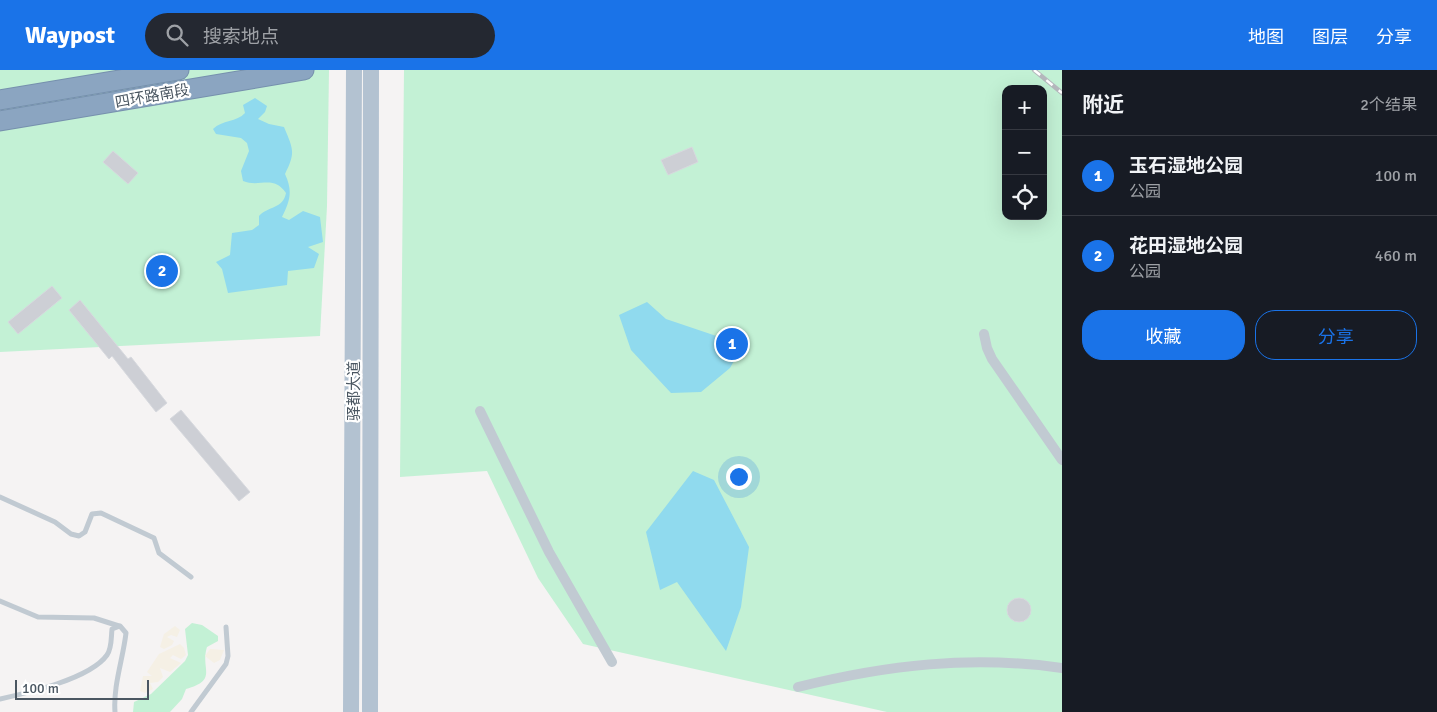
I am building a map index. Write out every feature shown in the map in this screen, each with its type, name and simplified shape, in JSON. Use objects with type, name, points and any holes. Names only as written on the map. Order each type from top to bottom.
[{"type":"highway","name":"四环路南段","points":[[0,100],[179,70]]},
{"type":"highway","name":"四环路南段","points":[[0,121],[304,70]]},
{"type":"main road","name":"驿都大道","points":[[351,712],[354,70]]},
{"type":"main road","name":"驿都大道","points":[[370,712],[371,70]]},
{"type":"street","points":[[984,334],[992,359],[1062,460]]},
{"type":"street","points":[[480,411],[548,552],[612,662]]},
{"type":"street","points":[[798,687],[858,672],[914,666],[973,662],[1021,662],[1062,668]]},
{"type":"lane","points":[[0,497],[55,522],[71,534],[79,536],[85,532],[92,514],[101,513],[154,538],[159,553],[191,577]]},
{"type":"lane","points":[[0,601],[38,617],[94,618],[120,626],[126,633],[123,658],[114,692],[115,712]]},
{"type":"lane","points":[[0,699],[52,687],[90,668],[106,657],[110,649],[112,629],[120,626]]},
{"type":"lane","points":[[191,712],[226,664],[228,656],[226,627]]},
{"type":"green space","points":[[0,70],[329,70],[327,206],[320,336],[0,352]]},
{"type":"green space","points":[[404,70],[1062,70],[1062,712],[887,712],[583,644],[538,578],[487,471],[400,477]]},
{"type":"green space","points":[[192,623],[202,625],[218,636],[218,641],[207,647],[205,678],[196,686],[186,689],[182,699],[170,712],[133,712],[134,702],[151,694],[185,661],[188,655],[185,629]]},
{"type":"sand","points":[[175,626],[180,630],[177,637],[171,635],[167,637],[174,641],[172,645],[164,649],[160,647],[164,634]]},
{"type":"sand","points":[[180,644],[184,648],[186,655],[181,659],[173,655],[170,658],[181,663],[170,672],[160,668],[163,677],[158,682],[150,683],[153,689],[145,693],[140,691],[143,676],[152,676],[147,672],[159,654]]},
{"type":"sand","points":[[210,649],[224,650],[220,660],[214,663],[205,656]]},
{"type":"water","points":[[255,98],[267,106],[265,112],[258,119],[269,124],[284,127],[292,150],[291,160],[285,174],[290,196],[282,217],[289,220],[303,211],[320,217],[323,242],[308,247],[319,254],[314,268],[288,271],[287,285],[228,293],[222,269],[216,262],[230,255],[232,233],[252,230],[259,225],[259,216],[279,205],[286,193],[276,184],[243,181],[241,171],[249,151],[247,143],[241,138],[216,134],[213,129],[242,116],[245,113],[243,105]]},
{"type":"water","points":[[647,302],[666,319],[743,345],[730,368],[701,392],[671,393],[631,350],[619,315]]},
{"type":"water","points":[[693,471],[714,480],[749,547],[741,607],[726,651],[677,582],[660,590],[646,532]]},
{"type":"building","points":[[692,147],[698,162],[668,175],[661,160]]},
{"type":"building","points":[[113,151],[138,173],[128,184],[103,162]]},
{"type":"building","points":[[52,286],[62,298],[18,334],[8,322]]},
{"type":"building","points":[[80,300],[128,359],[131,357],[167,403],[156,412],[112,356],[109,359],[69,310]]},
{"type":"building","points":[[181,410],[250,492],[239,501],[170,419]]},
{"type":"building","points":[[1019,598],[1024,599],[1030,605],[1030,615],[1024,621],[1019,622],[1014,621],[1008,615],[1007,610],[1008,605],[1014,599]]},
{"type":"railway","points":[[1034,70],[1062,93]]},
{"type":"place","name":"花田湿地公园","points":[[162,271]]},
{"type":"place","name":"玉石湿地公园","points":[[732,344]]}]
